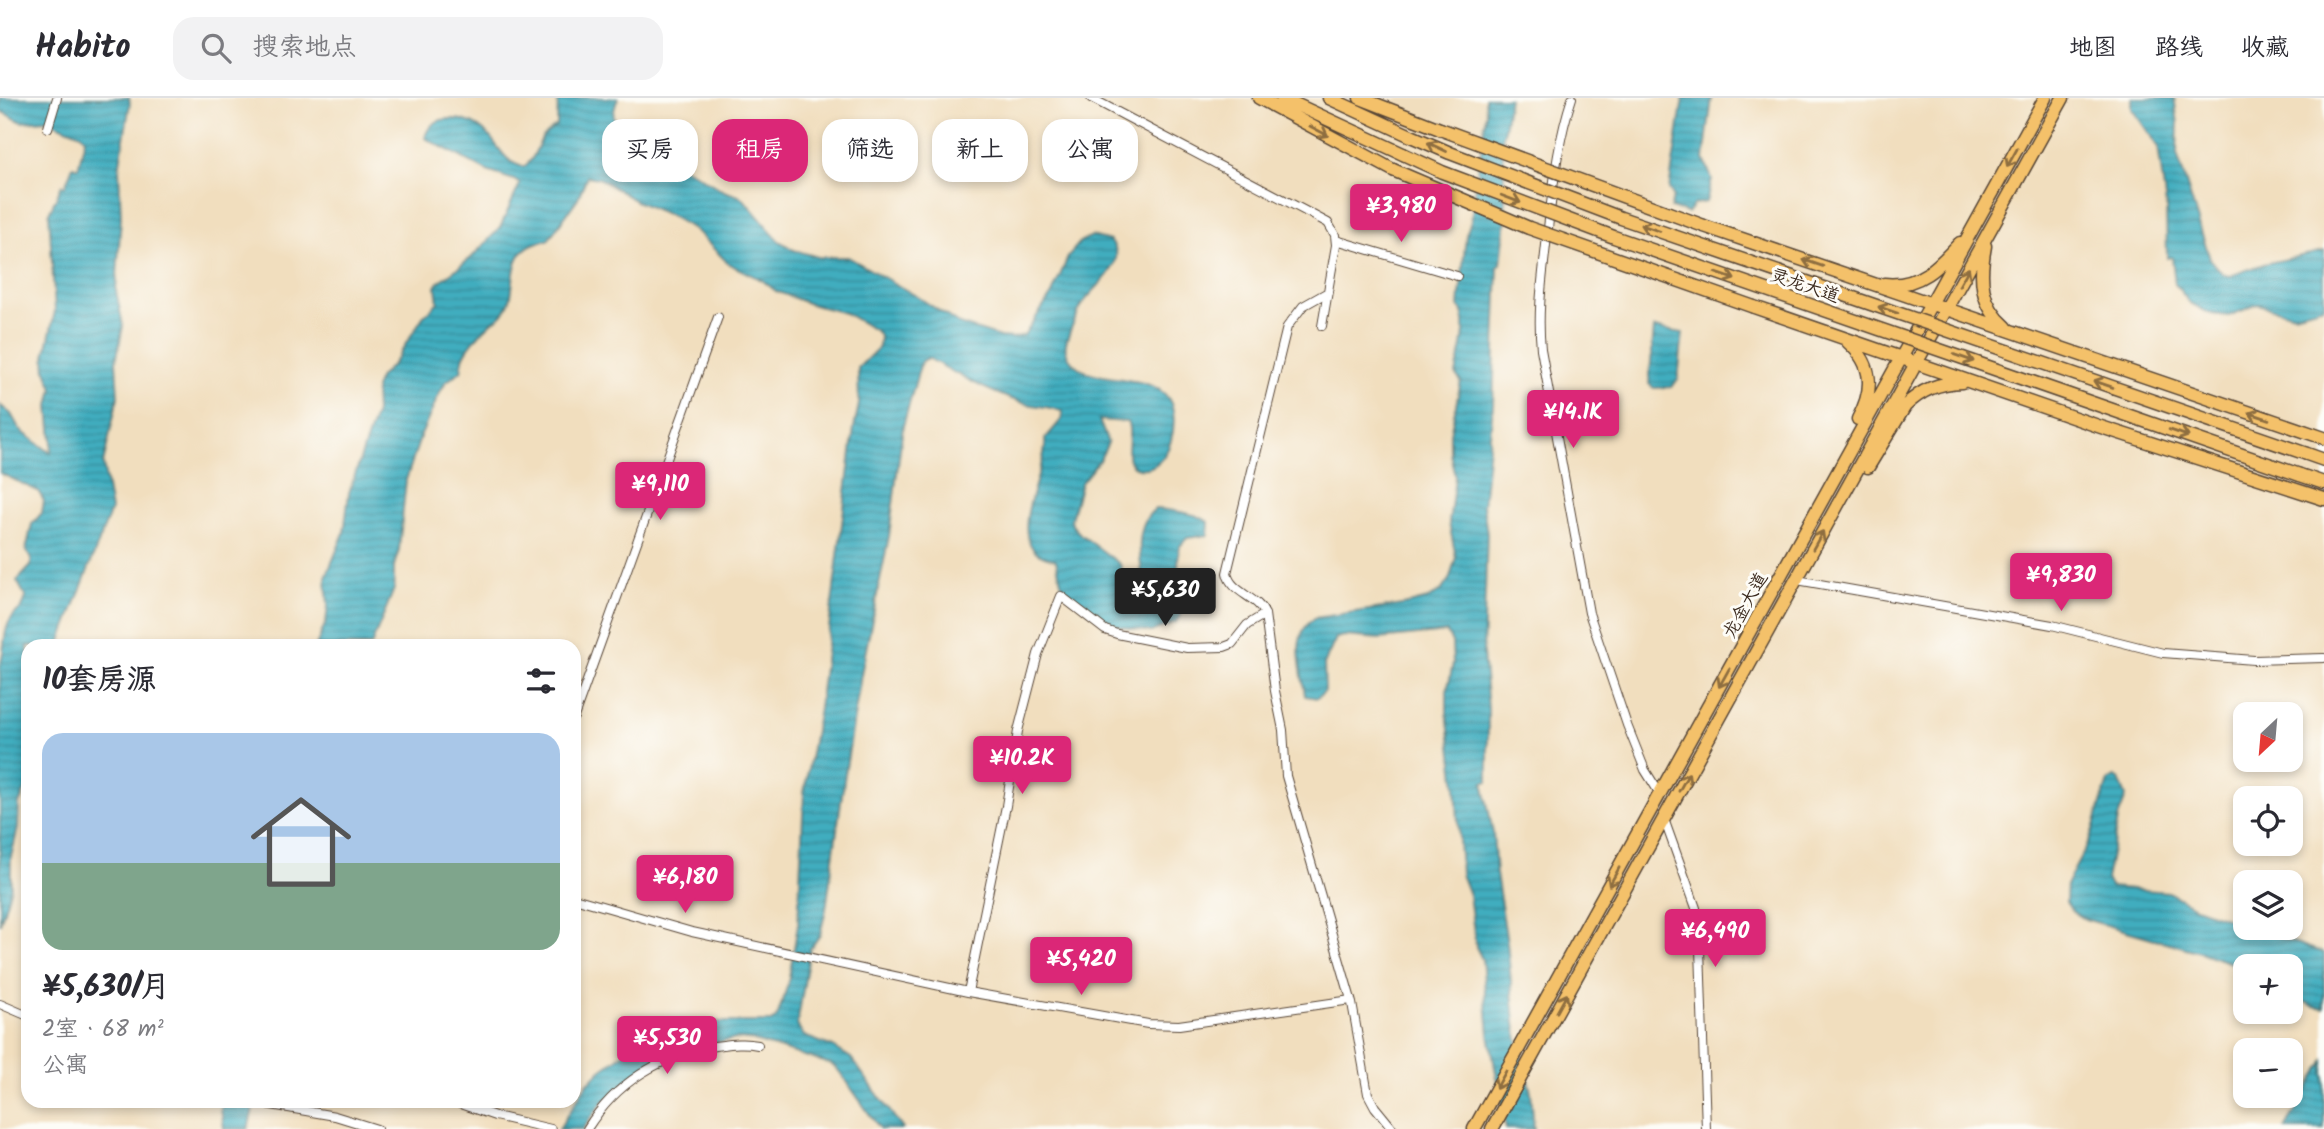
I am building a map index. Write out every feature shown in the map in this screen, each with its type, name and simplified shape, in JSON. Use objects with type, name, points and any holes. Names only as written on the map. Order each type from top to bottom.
[{"type":"main road","points":[[1259,98],[1393,170],[1541,232],[2218,466],[2324,499]]},
{"type":"main road","name":"灵龙大道","points":[[1282,98],[1442,172],[1602,233],[2324,484]]},
{"type":"main road","name":"灵龙大道","points":[[1329,98],[1450,153],[1621,218],[2324,460]]},
{"type":"main road","points":[[1360,98],[1704,226],[2324,439]]},
{"type":"main road","name":"龙金大道","points":[[1474,1129],[2045,98]]},
{"type":"main road","name":"龙金大道","points":[[1492,1129],[2063,98]]},
{"type":"main road","points":[[1865,281],[1898,284],[1923,277],[1938,267],[1974,227]]},
{"type":"main road","points":[[1988,234],[1982,264],[1983,295],[1995,317],[2012,331]]},
{"type":"main road","points":[[1816,513],[1825,481],[1866,405],[1869,392],[1864,361],[1849,342],[1835,335]]},
{"type":"main road","points":[[1832,515],[1858,483],[1905,406],[1912,399],[1937,385],[1972,382]]},
{"type":"street","points":[[48,128],[57,98]]},
{"type":"street","points":[[1091,98],[1331,226],[1336,240],[1322,326]]},
{"type":"street","points":[[1572,98],[1556,164],[1538,322],[1541,349],[1589,613],[1627,725],[1645,770],[1660,794]]},
{"type":"street","points":[[1336,240],[1457,276]]},
{"type":"street","points":[[1328,292],[1303,306],[1287,327],[1227,577],[1231,584],[1262,607],[1265,614],[1283,730],[1286,776],[1351,1000],[1368,1094],[1393,1129]]},
{"type":"street","points":[[581,698],[718,317]]},
{"type":"street","points":[[1797,580],[2052,625],[2163,653],[2254,660],[2324,658]]},
{"type":"street","points":[[968,992],[1006,806],[1018,731],[1038,654],[1061,596],[1105,630],[1186,648],[1224,647],[1232,644],[1247,625],[1265,614]]},
{"type":"street","points":[[1664,819],[1696,908],[1700,947],[1706,1129]]},
{"type":"street","points":[[581,900],[692,932],[968,992],[1148,1024],[1168,1026],[1351,1000]]},
{"type":"street","points":[[0,1004],[21,1013]]},
{"type":"street","points":[[587,1129],[609,1099],[630,1079],[644,1071],[685,1051],[740,1042],[758,1045]]},
{"type":"street","points":[[287,1108],[335,1116],[377,1129]]},
{"type":"street","points":[[472,1108],[551,1129]]},
{"type":"water","points":[[0,98],[129,98],[130,103],[119,169],[121,217],[116,291],[123,326],[116,361],[118,397],[103,464],[111,510],[62,639],[21,639],[21,799],[11,857],[11,887],[0,924],[0,667],[7,627],[22,608],[26,597],[17,581],[31,566],[31,557],[26,550],[32,524],[42,513],[44,501],[38,491],[0,473],[0,405],[11,414],[20,430],[51,453],[49,406],[53,388],[46,371],[45,357],[55,311],[49,213],[73,166],[78,168],[85,139],[81,134],[47,120],[22,122],[0,111]]},
{"type":"water","points":[[558,98],[618,98],[615,119],[602,119],[602,180],[587,176],[578,198],[548,240],[533,244],[523,251],[517,260],[512,292],[504,312],[488,325],[473,343],[464,356],[461,371],[446,382],[440,392],[421,435],[406,480],[399,550],[394,566],[394,589],[374,639],[319,639],[326,622],[328,606],[326,577],[344,533],[349,493],[376,412],[375,388],[423,317],[438,302],[436,287],[439,282],[471,258],[500,228],[520,184],[487,171],[425,138],[429,129],[442,120],[468,122],[484,131],[506,157],[524,167],[532,159],[543,136],[557,125]]},
{"type":"water","points":[[1485,98],[1509,98],[1502,141],[1506,218],[1501,264],[1498,267],[1493,406],[1483,506],[1487,533],[1483,654],[1488,708],[1488,782],[1483,782],[1493,833],[1516,1032],[1531,1092],[1534,1129],[1506,1129],[1489,1034],[1482,959],[1476,947],[1469,895],[1461,874],[1456,786],[1447,713],[1447,691],[1453,664],[1452,643],[1447,632],[1379,639],[1344,636],[1336,638],[1324,664],[1325,691],[1317,698],[1305,696],[1299,653],[1302,633],[1315,618],[1428,599],[1441,591],[1450,578],[1456,557],[1449,523],[1455,477],[1450,453],[1450,434],[1461,381],[1456,375],[1464,330],[1459,306],[1466,235],[1471,221],[1486,113]]},
{"type":"water","points":[[1683,98],[1712,98],[1704,159],[1712,179],[1706,202],[1694,204],[1687,213],[1671,208],[1673,196],[1669,190]]},
{"type":"water","points":[[2132,98],[2174,98],[2178,123],[2177,154],[2210,259],[2223,274],[2230,276],[2264,264],[2324,251],[2324,306],[2294,314],[2258,304],[2229,316],[2211,314],[2190,303],[2175,284],[2172,257],[2167,258],[2166,206],[2158,146],[2132,109]]},
{"type":"water","points":[[698,176],[724,191],[742,197],[778,240],[794,250],[818,257],[848,257],[959,324],[1000,337],[1024,335],[1052,294],[1069,255],[1081,241],[1092,236],[1110,241],[1115,249],[1114,265],[1080,309],[1066,341],[1066,351],[1073,363],[1084,371],[1145,383],[1158,389],[1168,398],[1172,407],[1173,430],[1159,462],[1150,467],[1139,468],[1129,461],[1127,422],[1099,420],[1108,443],[1100,459],[1081,483],[1071,519],[1072,525],[1120,564],[1128,587],[1136,596],[1142,594],[1144,589],[1140,558],[1143,525],[1155,509],[1192,514],[1209,523],[1208,535],[1187,538],[1179,547],[1178,565],[1184,583],[1186,607],[1176,622],[1151,632],[1113,625],[1090,612],[1062,586],[1056,560],[1037,552],[1027,536],[1026,523],[1042,464],[1045,439],[1062,419],[1063,412],[1008,398],[928,358],[921,362],[903,426],[889,536],[862,669],[826,909],[820,935],[810,949],[797,1025],[804,1036],[833,1047],[851,1058],[903,1129],[880,1129],[839,1071],[831,1064],[751,1040],[737,1039],[692,1047],[653,1063],[602,1103],[583,1129],[559,1129],[572,1108],[581,1108],[581,1093],[586,1085],[601,1070],[644,1039],[685,1026],[718,1022],[771,1022],[777,1017],[788,984],[798,924],[804,793],[819,708],[859,404],[858,368],[879,347],[880,336],[845,313],[776,291],[762,280],[729,264],[695,230],[636,201],[605,182],[698,182]]},
{"type":"water","points":[[1654,328],[1683,333],[1678,379],[1672,387],[1654,388],[1649,384]]},
{"type":"water","points":[[2115,777],[2119,779],[2126,797],[2119,815],[2106,879],[2110,887],[2168,892],[2195,907],[2233,921],[2233,940],[2287,940],[2324,953],[2324,1008],[2303,1001],[2303,954],[2233,954],[2233,964],[2085,919],[2072,911],[2066,902],[2067,883],[2089,842],[2108,781]]},
{"type":"water","points":[[2324,1061],[2324,1129],[2285,1129],[2297,1108],[2303,1108],[2303,1098]]},
{"type":"water","points":[[253,1108],[248,1129],[224,1129],[221,1109]]}]
